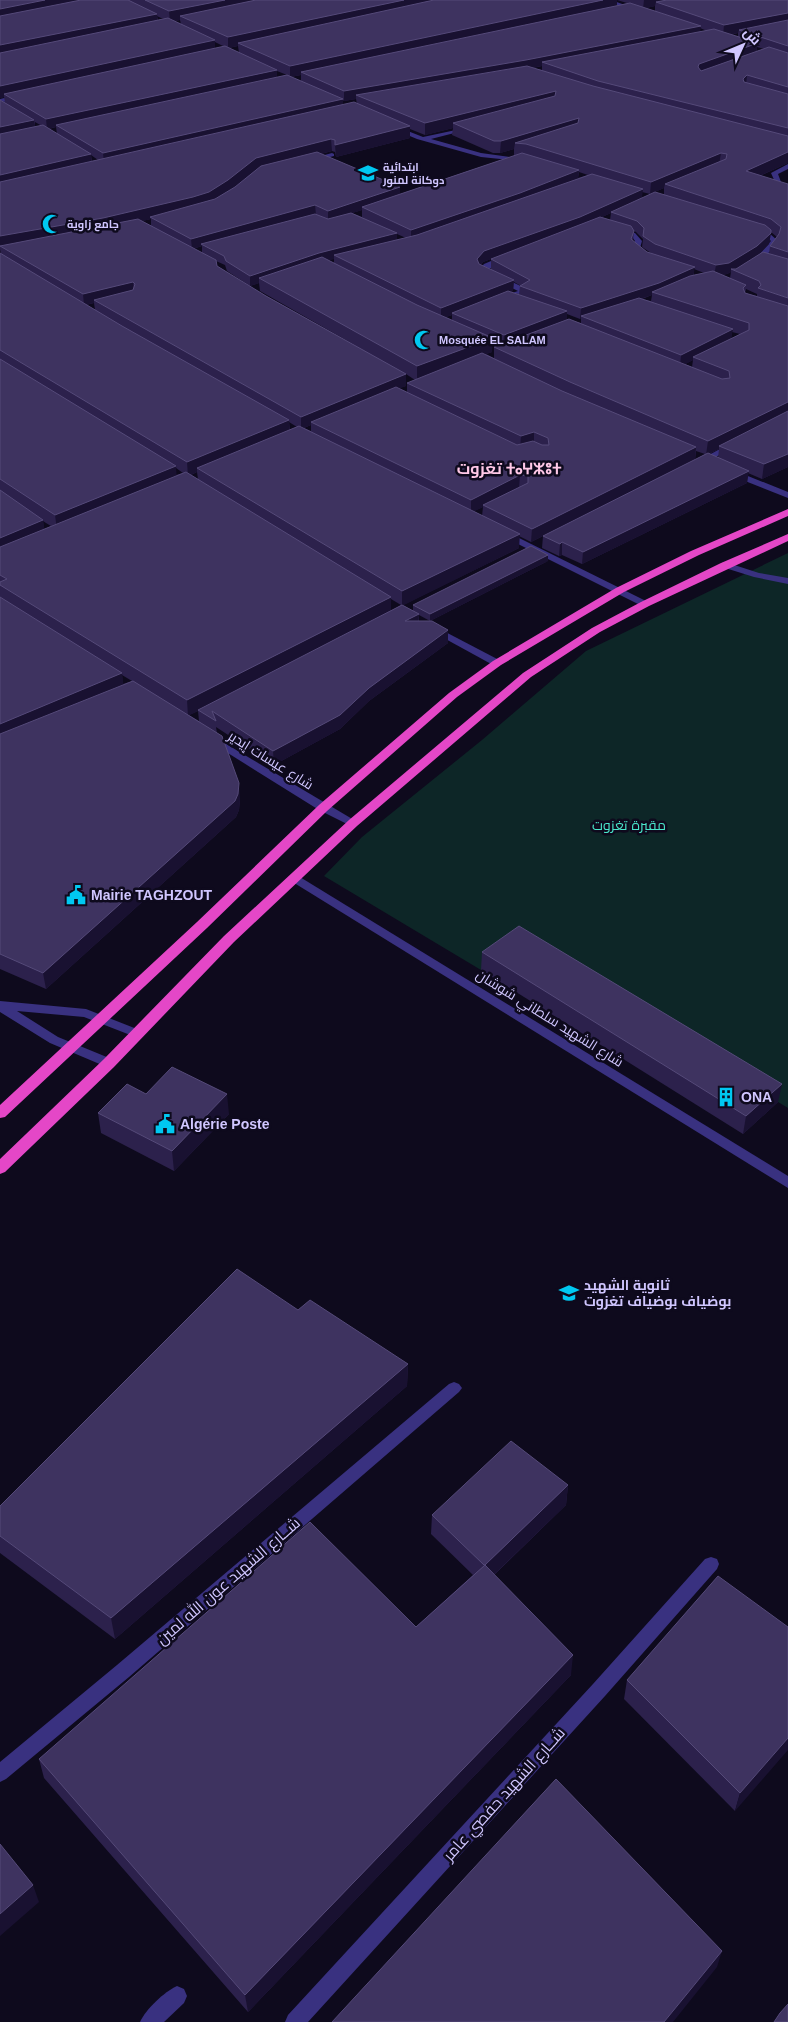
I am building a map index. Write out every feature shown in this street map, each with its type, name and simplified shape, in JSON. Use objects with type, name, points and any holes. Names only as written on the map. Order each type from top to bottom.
[{"type":"highway","points":[[0,1113],[103,1018],[323,808],[453,695],[496,663],[620,590],[695,553],[788,512]]},
{"type":"highway","points":[[0,1168],[138,1034],[229,939],[352,823],[527,675],[596,630],[645,604],[788,537]]},
{"type":"street","points":[[606,0],[641,12]]},
{"type":"street","points":[[611,12],[630,8]]},
{"type":"street","points":[[0,100],[28,94]]},
{"type":"street","points":[[0,105],[8,110]]},
{"type":"street","points":[[386,124],[424,139],[492,156],[523,159],[533,162]]},
{"type":"street","points":[[424,139],[478,126]]},
{"type":"street","points":[[492,156],[511,152]]},
{"type":"street","points":[[304,161],[332,155]]},
{"type":"street","points":[[505,166],[523,159]]},
{"type":"street","points":[[781,190],[774,173],[788,166]]},
{"type":"street","points":[[608,226],[634,234],[639,241],[636,249],[650,259]]},
{"type":"street","points":[[745,270],[760,261],[774,245],[775,241],[751,228]]},
{"type":"street","points":[[515,254],[487,266],[482,271],[524,291],[509,298],[518,301]]},
{"type":"street","points":[[760,261],[769,264]]},
{"type":"street","points":[[685,469],[698,458],[745,440]]},
{"type":"street","points":[[698,458],[788,496]]},
{"type":"street","points":[[498,530],[645,604]]},
{"type":"street","points":[[725,565],[757,575],[788,581]]},
{"type":"street","points":[[428,626],[496,663]]},
{"type":"street","name":"شارع عيسات إيدير","points":[[203,734],[323,808],[352,823]]},
{"type":"street","name":"شارع الشهيد سلطاني شوشان","points":[[295,878],[788,1183]]},
{"type":"street","points":[[109,1063],[54,1040],[0,1005],[86,1013],[103,1018],[138,1034]]},
{"type":"street","name":"شــارع الشهيد عون الله لمين","points":[[0,1773],[123,1671],[454,1388]]},
{"type":"street","name":"شــارع الشهيد حفصي عامر","points":[[295,2022],[573,1719],[711,1564]]},
{"type":"street","points":[[150,2022],[177,1996]]},
{"type":"green space","name":"مقبرة تغزوت","points":[[788,553],[788,1108],[518,944],[481,970],[324,876],[362,837],[482,740],[586,651]]},
{"type":"building","points":[[0,0],[45,0],[0,9]]},
{"type":"building","points":[[81,0],[128,0],[157,14],[0,45],[0,16]]},
{"type":"building","points":[[145,0],[225,0],[169,11]]},
{"type":"building","points":[[256,0],[404,0],[228,37],[180,16]]},
{"type":"building","points":[[434,0],[603,0],[290,66],[238,43]]},
{"type":"building","points":[[667,0],[788,0],[788,13],[724,25],[656,2]]},
{"type":"building","points":[[630,3],[701,26],[526,60],[344,91],[301,72]]},
{"type":"building","points":[[168,18],[215,40],[0,86],[0,53]]},
{"type":"building","points":[[788,20],[788,46],[739,30]]},
{"type":"building","points":[[714,29],[758,43],[699,64],[698,67],[701,71],[769,47],[788,53],[788,87],[747,75],[743,79],[744,82],[788,94],[788,128],[598,81],[542,62]]},
{"type":"building","points":[[225,46],[277,70],[46,119],[4,94]]},
{"type":"building","points":[[527,66],[593,86],[788,136],[788,152],[746,171],[788,184],[788,252],[770,246],[779,234],[781,227],[771,219],[665,184],[726,159],[727,154],[721,153],[651,182],[526,144],[515,143],[578,123],[579,118],[501,141],[494,141],[453,123],[555,96],[556,91],[425,123],[356,95]]},
{"type":"building","points":[[287,75],[343,99],[103,153],[56,125]]},
{"type":"building","points":[[0,100],[34,120],[0,127]]},
{"type":"building","points":[[354,102],[410,126],[335,145],[335,140],[331,139],[256,158],[209,192],[193,197],[103,218],[0,236],[0,182]]},
{"type":"building","points":[[43,125],[91,154],[0,175],[0,134]]},
{"type":"building","points":[[317,152],[400,187],[328,211],[315,205],[191,239],[150,217],[215,199],[235,187],[261,166]]},
{"type":"building","points":[[522,153],[579,170],[520,193],[411,230],[362,207]]},
{"type":"building","points":[[592,174],[643,189],[580,217],[484,251],[477,259],[479,264],[514,280],[441,308],[334,255],[417,235]]},
{"type":"building","points":[[655,192],[765,225],[771,230],[771,233],[757,246],[729,263],[716,265],[655,244],[643,236],[644,228],[637,221],[611,212]]},
{"type":"building","points":[[351,213],[397,233],[319,253],[250,276],[226,261],[224,256],[201,244],[315,214],[328,219]]},
{"type":"building","points":[[600,217],[631,226],[634,231],[631,239],[647,252],[695,267],[659,283],[581,308],[520,286],[530,280],[491,259]]},
{"type":"building","points":[[138,219],[216,260],[217,266],[266,296],[406,374],[301,417],[94,300],[133,290],[135,284],[133,282],[83,294],[0,246]]},
{"type":"building","points":[[763,252],[788,259],[788,298],[758,288],[761,285],[759,281],[731,269],[736,269]]},
{"type":"building","points":[[0,253],[122,326],[289,420],[187,462],[0,350]]},
{"type":"building","points":[[322,257],[417,305],[493,338],[417,366],[259,278]]},
{"type":"building","points":[[713,271],[746,285],[743,288],[745,293],[788,306],[788,402],[708,441],[494,347],[569,319],[722,379],[730,378],[729,371],[693,357],[749,330],[749,323],[652,292],[690,276]]},
{"type":"building","points":[[508,291],[567,311],[504,335],[452,313]]},
{"type":"building","points":[[639,298],[733,329],[681,355],[581,316]]},
{"type":"building","points":[[482,353],[562,391],[696,447],[532,529],[483,505],[528,483],[528,476],[520,475],[471,500],[311,422],[396,387],[517,445],[533,441],[542,445],[549,445],[548,438],[534,432],[521,436],[407,383]]},
{"type":"building","points":[[0,359],[176,466],[55,515],[0,479]]},
{"type":"building","points":[[788,411],[788,454],[764,464],[719,446]]},
{"type":"building","points":[[299,426],[520,534],[402,591],[197,468]]},
{"type":"building","points":[[708,453],[749,471],[583,552],[543,536]]},
{"type":"building","points":[[186,472],[391,597],[187,700],[0,585],[0,582],[7,579],[0,575],[0,547]]},
{"type":"building","points":[[0,490],[43,520],[0,538]]},
{"type":"building","points":[[531,546],[548,555],[430,614],[413,605]]},
{"type":"building","points":[[0,597],[122,673],[0,724]]},
{"type":"building","points":[[402,605],[419,614],[405,621],[432,621],[448,630],[369,688],[340,715],[273,751],[212,711],[216,721],[198,710]]},
{"type":"building","name":"Mairie TAGHZOUT","points":[[133,681],[222,736],[239,783],[238,794],[235,801],[43,973],[0,954],[0,734]]},
{"type":"building","points":[[519,926],[782,1084],[746,1116],[482,952]]},
{"type":"building","points":[[172,1067],[227,1094],[172,1151],[98,1113],[127,1084],[146,1094]]},
{"type":"building","points":[[237,1269],[298,1310],[310,1300],[408,1364],[111,1618],[0,1536],[0,1506]]},
{"type":"building","points":[[511,1441],[568,1485],[484,1565],[432,1515]]},
{"type":"building","points":[[310,1522],[416,1627],[485,1565],[573,1655],[245,1995],[39,1759]]},
{"type":"building","points":[[718,1576],[788,1627],[788,1738],[740,1793],[627,1680]]},
{"type":"building","points":[[556,1779],[722,1951],[664,2022],[332,2022]]},
{"type":"building","points":[[0,1844],[33,1885],[0,1914]]},
{"type":"building","points":[[788,2004],[788,2022],[774,2022],[780,2013]]},
{"type":"place","name":"ابتدائية دوكانة لمنور","points":[[368,173]]},
{"type":"place","name":"جامع زاوية","points":[[52,224]]},
{"type":"place","name":"Mosquée EL SALAM","points":[[424,340]]},
{"type":"place","name":"Mairie TAGHZOUT","points":[[76,895]]},
{"type":"place","name":"ONA","points":[[726,1097]]},
{"type":"place","name":"Algérie Poste","points":[[165,1124]]},
{"type":"place","name":"ثانوية الشهيد بوضياف بوضياف تغزوت","points":[[569,1293]]},
{"type":"district","name":"تغزوت ⵜⴰⵖⵣⵓⵜ","points":[[509,468]]}]
